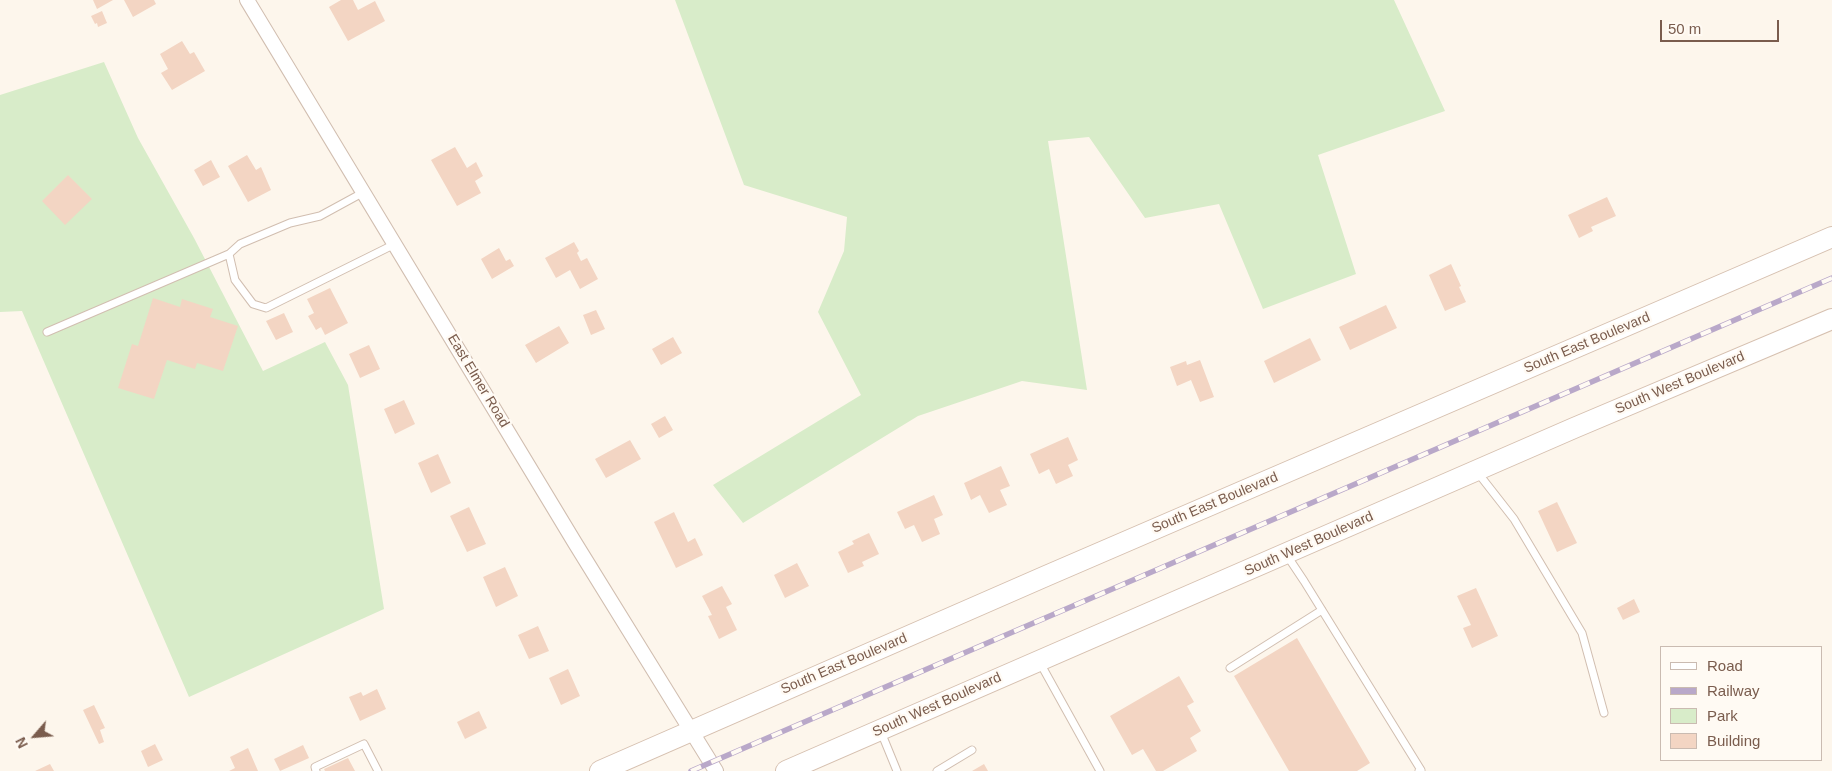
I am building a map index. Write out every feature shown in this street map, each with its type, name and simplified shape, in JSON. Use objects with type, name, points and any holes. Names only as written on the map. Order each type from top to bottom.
[{"type":"main road","name":"South East Boulevard","points":[[600,771],[1064,568],[1832,237]]},
{"type":"main road","name":"South West Boulevard","points":[[786,771],[1476,471],[1832,319]]},
{"type":"street","name":"East Elmer Road","points":[[247,0],[713,766]]},
{"type":"lane","points":[[48,332],[229,254],[240,244],[290,223],[320,216],[364,192]]},
{"type":"lane","points":[[229,254],[236,280],[253,304],[266,308],[396,244]]},
{"type":"lane","points":[[1476,471],[1514,519],[1582,633],[1604,713]]},
{"type":"lane","points":[[1285,554],[1421,770],[1419,771]]},
{"type":"lane","points":[[1230,668],[1322,610]]},
{"type":"lane","points":[[1039,661],[1100,771]]},
{"type":"lane","points":[[880,730],[897,771]]},
{"type":"lane","points":[[316,771],[315,767],[364,744],[378,771]]},
{"type":"lane","points":[[937,771],[972,750]]},
{"type":"green space","points":[[675,0],[1394,0],[1445,111],[1318,155],[1356,274],[1263,309],[1219,204],[1145,218],[1089,137],[1048,141],[1087,390],[1022,381],[918,416],[743,523],[713,485],[861,395],[818,312],[844,251],[847,217],[744,185]]},
{"type":"green space","points":[[104,62],[138,138],[194,238],[263,371],[325,342],[348,385],[384,609],[189,697],[22,311],[0,312],[0,95]]},
{"type":"building","points":[[93,0],[113,0],[97,9]]},
{"type":"building","points":[[124,0],[154,0],[156,4],[133,17]]},
{"type":"building","points":[[341,0],[353,0],[358,10],[375,1],[385,21],[348,41],[329,7]]},
{"type":"building","points":[[102,11],[107,23],[98,27],[91,16]]},
{"type":"building","points":[[182,41],[190,54],[194,52],[205,71],[172,90],[161,73],[168,69],[160,54]]},
{"type":"building","points":[[455,147],[467,168],[476,162],[483,176],[475,181],[481,193],[457,206],[431,160]]},
{"type":"building","points":[[247,155],[256,170],[261,167],[271,190],[248,202],[228,166]]},
{"type":"building","points":[[211,160],[220,177],[203,186],[194,170]]},
{"type":"building","points":[[68,175],[92,199],[65,225],[42,201]]},
{"type":"building","points":[[1607,197],[1616,216],[1591,227],[1593,231],[1579,238],[1568,215]]},
{"type":"building","points":[[574,242],[579,251],[577,253],[581,261],[587,258],[598,279],[580,289],[570,270],[556,278],[545,258]]},
{"type":"building","points":[[499,248],[506,261],[510,259],[514,266],[492,279],[481,259]]},
{"type":"building","points":[[1451,264],[1466,302],[1445,311],[1429,275]]},
{"type":"building","points":[[330,288],[348,323],[325,335],[321,327],[316,330],[308,316],[314,313],[307,299]]},
{"type":"building","points":[[153,298],[180,307],[182,299],[213,309],[210,317],[238,326],[223,371],[197,363],[195,369],[167,360],[154,399],[118,388],[132,344],[138,346]]},
{"type":"building","points":[[1386,305],[1397,328],[1350,350],[1339,327]]},
{"type":"building","points":[[596,310],[605,329],[591,335],[583,315]]},
{"type":"building","points":[[284,313],[293,332],[276,340],[266,321]]},
{"type":"building","points":[[559,326],[569,343],[536,363],[525,345]]},
{"type":"building","points":[[673,337],[682,353],[661,365],[652,349]]},
{"type":"building","points":[[1310,338],[1321,360],[1274,383],[1264,361]]},
{"type":"building","points":[[369,345],[380,369],[360,378],[349,354]]},
{"type":"building","points":[[1200,360],[1214,397],[1200,402],[1191,380],[1177,386],[1170,367],[1186,361],[1187,365]]},
{"type":"building","points":[[404,400],[415,424],[395,434],[384,409]]},
{"type":"building","points":[[665,416],[673,430],[659,438],[651,424]]},
{"type":"building","points":[[1068,437],[1078,460],[1068,465],[1073,476],[1056,484],[1049,469],[1039,474],[1030,454]]},
{"type":"building","points":[[630,440],[641,459],[606,478],[595,459]]},
{"type":"building","points":[[438,454],[451,483],[431,493],[418,463]]},
{"type":"building","points":[[1001,466],[1010,486],[1000,490],[1007,505],[989,513],[980,495],[971,500],[964,483]]},
{"type":"building","points":[[934,495],[943,515],[934,519],[940,534],[922,542],[914,525],[905,529],[897,512]]},
{"type":"building","points":[[1557,502],[1577,543],[1557,552],[1538,511]]},
{"type":"building","points":[[469,507],[486,544],[467,552],[450,516]]},
{"type":"building","points":[[674,512],[688,542],[695,538],[703,555],[676,568],[654,522]]},
{"type":"building","points":[[869,533],[879,554],[862,562],[864,566],[848,573],[838,552],[854,544],[852,541]]},
{"type":"building","points":[[797,563],[809,586],[785,598],[774,575]]},
{"type":"building","points":[[505,567],[518,596],[496,607],[483,577]]},
{"type":"building","points":[[722,586],[732,604],[726,607],[737,630],[719,639],[708,616],[712,615],[702,596]]},
{"type":"building","points":[[1476,588],[1498,636],[1472,648],[1463,628],[1471,625],[1457,596]]},
{"type":"building","points":[[1634,599],[1640,612],[1623,620],[1617,608]]},
{"type":"building","points":[[538,626],[549,651],[529,659],[518,635]]},
{"type":"building","points":[[1297,638],[1370,763],[1357,771],[1289,771],[1234,676]]},
{"type":"building","points":[[568,669],[580,696],[561,705],[549,678]]},
{"type":"building","points":[[1179,676],[1194,702],[1187,706],[1201,731],[1190,738],[1197,751],[1163,771],[1156,771],[1143,749],[1132,755],[1110,716]]},
{"type":"building","points":[[377,689],[386,709],[360,721],[349,697],[361,692],[363,696]]},
{"type":"building","points":[[94,705],[105,728],[100,730],[104,742],[99,744],[83,710]]},
{"type":"building","points":[[479,711],[487,728],[465,739],[457,722]]},
{"type":"building","points":[[155,744],[163,760],[148,767],[141,751]]},
{"type":"building","points":[[303,745],[309,758],[280,771],[274,759]]},
{"type":"building","points":[[248,748],[258,771],[229,771],[235,768],[230,757]]},
{"type":"building","points":[[348,758],[355,771],[325,771],[324,769]]},
{"type":"building","points":[[50,764],[54,771],[35,771]]},
{"type":"building","points":[[984,764],[988,771],[972,771]]},
{"type":"railway","points":[[691,771],[1832,278]]}]
